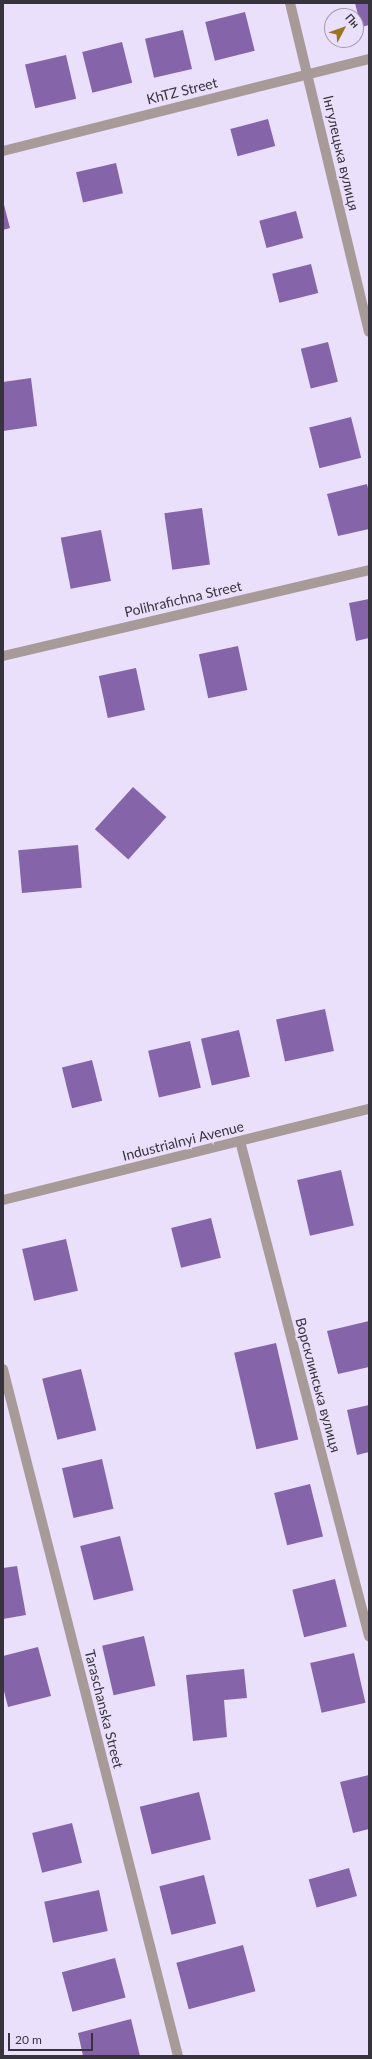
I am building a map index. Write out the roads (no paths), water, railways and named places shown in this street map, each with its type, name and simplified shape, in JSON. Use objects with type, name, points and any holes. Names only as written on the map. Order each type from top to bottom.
[{"type":"street","name":"Інгулецька вулиця","points":[[290,3],[369,332]]},
{"type":"street","name":"KhTZ Street","points":[[3,150],[369,59]]},
{"type":"street","name":"Polihrafichna Street","points":[[3,656],[369,570]]},
{"type":"street","name":"Industrialnyi Avenue","points":[[3,1200],[369,1109]]},
{"type":"street","name":"Ворсклинська вулиця","points":[[240,1141],[369,1636]]},
{"type":"street","name":"Taraschanska Street","points":[[3,1370],[178,2056]]}]
